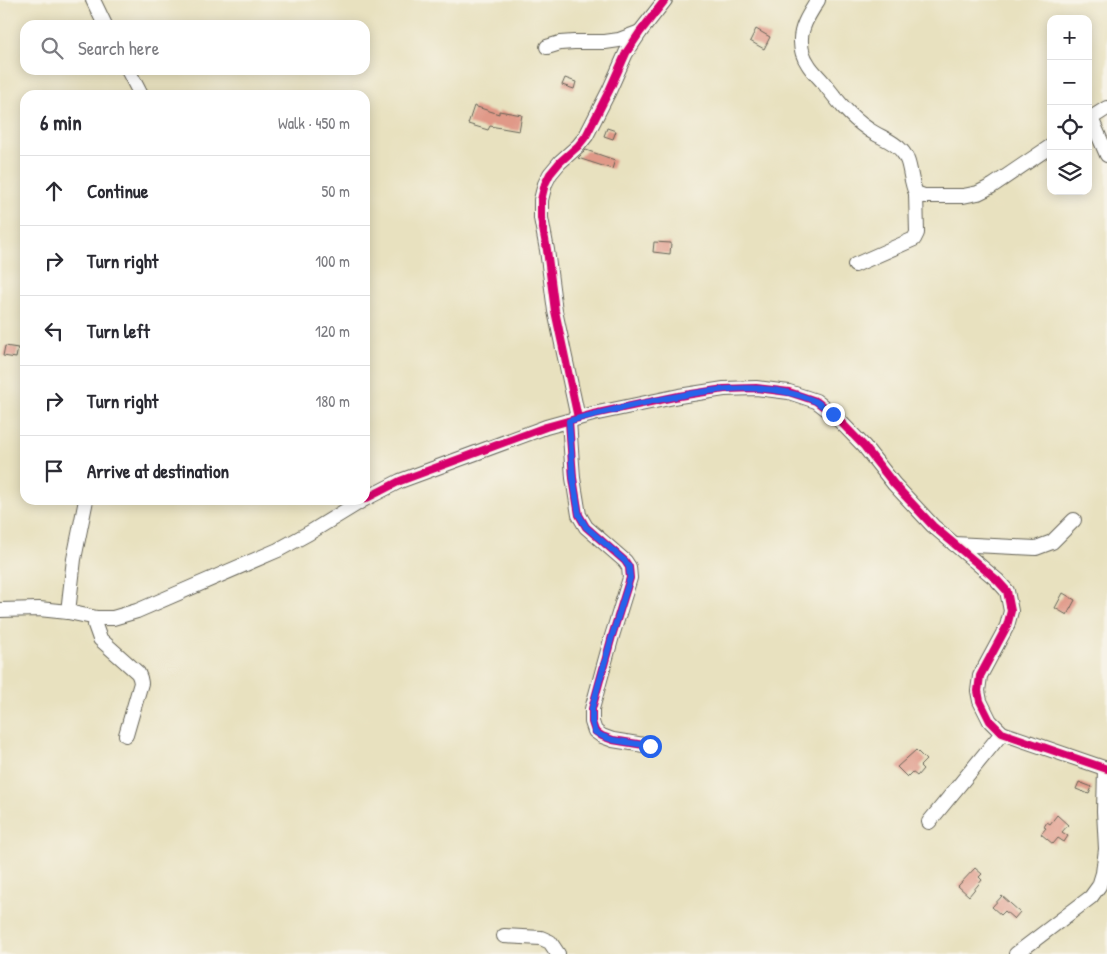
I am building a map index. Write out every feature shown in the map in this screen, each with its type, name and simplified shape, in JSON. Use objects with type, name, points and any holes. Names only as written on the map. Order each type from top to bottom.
[{"type":"street","points":[[93,0],[103,20]]},
{"type":"street","points":[[650,746],[613,740],[602,736],[595,732],[592,722],[592,708],[630,578],[629,567],[625,561],[586,527],[579,515],[573,478],[574,419],[541,218],[545,184],[550,174],[586,136],[626,53],[664,0]]},
{"type":"street","points":[[818,0],[803,26],[802,52],[807,64],[854,117],[868,129],[894,143],[903,151],[909,166],[912,186],[916,193],[917,232],[914,239],[855,265]]},
{"type":"street","points":[[546,48],[560,43],[619,40],[640,32]]},
{"type":"street","points":[[131,75],[138,90]]},
{"type":"street","points":[[1092,118],[1107,108]]},
{"type":"street","points":[[1092,123],[1107,155]]},
{"type":"street","points":[[916,193],[924,196],[963,196],[978,193],[992,186],[1047,149]]},
{"type":"street","points":[[370,496],[400,481],[546,427],[679,396],[756,388],[789,392],[816,401],[833,414],[864,446],[894,484],[932,526],[997,580],[1006,591],[1011,611],[1007,626],[980,676],[978,691],[980,701],[990,721],[1002,733],[1106,769],[1104,811],[1106,849],[1103,890],[1016,954]]},
{"type":"street","points":[[68,612],[74,559],[85,505]]},
{"type":"street","points":[[0,610],[39,609],[97,618],[113,618],[137,611],[278,550],[309,534],[354,505]]},
{"type":"street","points":[[954,544],[1036,548],[1052,542],[1074,520]]},
{"type":"street","points":[[97,618],[95,625],[100,639],[133,669],[140,678],[141,683],[126,735]]},
{"type":"street","points":[[929,822],[1002,733]]},
{"type":"street","points":[[504,936],[541,938],[550,942],[558,954]]},
{"type":"building","points":[[756,29],[770,37],[764,49],[750,41]]},
{"type":"building","points":[[565,78],[576,82],[574,89],[562,85]]},
{"type":"building","points":[[474,106],[499,114],[499,111],[522,115],[519,131],[490,126],[488,130],[468,124]]},
{"type":"building","points":[[607,128],[616,131],[613,139],[604,136]]},
{"type":"building","points":[[586,150],[615,160],[612,169],[578,158]]},
{"type":"building","points":[[654,242],[671,243],[670,254],[653,252]]},
{"type":"building","points":[[5,346],[18,348],[16,358],[3,356]]},
{"type":"building","points":[[1063,593],[1075,600],[1067,615],[1055,608]]},
{"type":"building","points":[[916,750],[926,760],[920,766],[923,769],[917,776],[912,772],[907,777],[897,767]]},
{"type":"building","points":[[1079,782],[1092,787],[1089,794],[1076,789]]},
{"type":"building","points":[[1057,815],[1068,825],[1062,832],[1068,836],[1064,842],[1058,838],[1053,844],[1041,834],[1046,828],[1044,827],[1047,822],[1050,824]]},
{"type":"building","points":[[975,868],[982,874],[979,877],[982,880],[969,896],[958,886]]},
{"type":"building","points":[[1002,896],[1020,912],[1014,919],[1005,911],[1001,915],[992,907]]},
{"type":"cycle path","points":[[578,418],[555,311],[541,218],[541,200],[550,174],[586,136],[626,53],[665,0]]},
{"type":"cycle path","points":[[370,496],[400,481],[546,427],[593,414],[679,396],[724,389],[756,388],[789,392],[816,401],[833,414],[864,446],[894,484],[933,526],[997,580],[1007,591],[1011,611],[1007,626],[980,676],[978,691],[980,701],[990,721],[1002,733],[1107,769]]},
{"type":"cycle path","points":[[569,421],[573,478],[579,515],[586,527],[625,561],[629,567],[630,578],[592,709],[592,722],[595,731],[602,736],[613,740],[650,746]]},
{"type":"route","points":[[650,746],[613,740],[602,736],[595,732],[592,722],[592,708],[630,578],[629,567],[625,561],[586,527],[579,515],[573,478],[569,421],[593,414],[679,396],[756,388],[789,392],[816,401],[833,414]]}]
